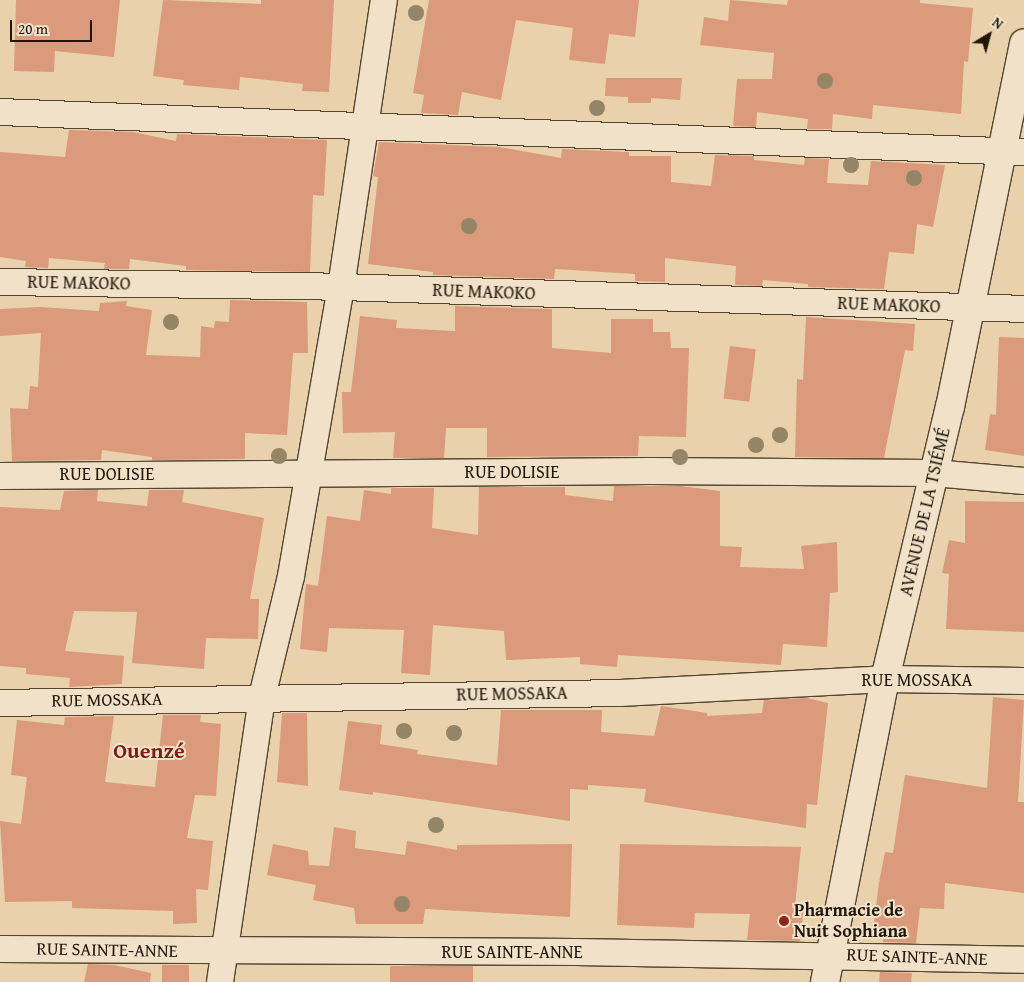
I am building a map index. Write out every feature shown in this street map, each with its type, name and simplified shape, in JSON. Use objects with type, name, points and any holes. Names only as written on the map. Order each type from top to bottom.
[{"type":"main road","name":"AVENUE DE LA TSIÉMÉ","points":[[825,982],[886,679],[934,473],[968,307],[1012,152],[1024,43]]},
{"type":"street","points":[[220,982],[262,697],[310,473],[342,287],[363,126],[384,0]]},
{"type":"street","points":[[0,112],[1012,152]]},
{"type":"street","name":"RUE MAKOKO","points":[[0,282],[342,287],[1024,309]]},
{"type":"street","name":"RUE DOLISIE","points":[[0,476],[310,473],[934,473],[1024,482]]},
{"type":"street","name":"RUE MOSSAKA","points":[[0,703],[262,697],[620,693],[886,679],[1024,680]]},
{"type":"street","name":"RUE SAINTE-ANNE","points":[[0,949],[830,955],[1024,960]]},
{"type":"building","points":[[16,0],[120,0],[114,57],[55,51],[54,72],[14,71]]},
{"type":"building","points":[[163,0],[261,4],[261,0],[334,0],[329,92],[302,91],[303,84],[240,77],[239,90],[183,85],[184,80],[153,76]]},
{"type":"building","points":[[429,0],[639,0],[635,37],[609,34],[605,64],[569,60],[573,28],[516,20],[501,100],[462,92],[458,115],[421,113],[424,95],[413,93]]},
{"type":"building","points":[[730,0],[787,5],[788,0],[920,0],[920,3],[973,8],[968,62],[964,61],[961,114],[873,105],[872,119],[833,114],[832,129],[807,129],[808,119],[757,112],[756,127],[733,126],[737,79],[772,79],[774,53],[700,45],[704,17],[728,21]]},
{"type":"building","points":[[606,78],[682,78],[680,100],[651,98],[651,103],[628,103],[628,97],[605,96]]},
{"type":"building","points":[[69,130],[133,132],[176,141],[177,134],[327,140],[324,196],[313,195],[310,272],[186,270],[186,266],[130,259],[129,269],[104,269],[105,263],[49,258],[48,268],[25,267],[26,261],[0,257],[0,152],[65,157]]},
{"type":"building","points":[[379,142],[499,147],[561,158],[562,149],[629,152],[629,156],[671,156],[671,182],[711,186],[715,155],[754,156],[754,160],[804,165],[805,158],[829,159],[827,183],[868,185],[871,161],[945,165],[933,227],[917,224],[914,254],[889,252],[884,289],[808,287],[808,284],[763,280],[762,286],[735,285],[736,266],[665,258],[665,282],[635,281],[635,274],[555,269],[554,279],[433,275],[433,272],[368,264],[378,177],[373,176]]},
{"type":"building","points":[[230,300],[307,302],[308,353],[293,353],[287,435],[245,433],[245,459],[152,460],[152,457],[102,450],[101,460],[12,461],[10,408],[28,409],[30,386],[38,387],[41,333],[0,336],[0,309],[40,307],[99,311],[100,303],[127,301],[126,306],[152,310],[146,355],[200,357],[201,326],[214,328],[215,321],[229,322]]},
{"type":"building","points":[[455,306],[552,309],[552,348],[611,353],[611,319],[653,319],[653,332],[670,332],[671,348],[689,348],[686,437],[639,436],[638,456],[487,457],[487,428],[446,428],[444,458],[393,458],[395,432],[343,433],[342,392],[351,392],[360,316],[397,320],[396,328],[455,331]]},
{"type":"building","points":[[806,317],[915,324],[913,351],[905,350],[884,458],[795,457],[797,379],[803,380]]},
{"type":"building","points":[[999,337],[1024,338],[1024,456],[985,450],[990,414],[996,415]]},
{"type":"building","points":[[730,346],[756,349],[749,402],[724,399]]},
{"type":"building","points":[[614,486],[680,486],[720,491],[720,546],[742,547],[740,567],[804,569],[801,546],[837,542],[838,592],[830,593],[827,647],[783,644],[781,665],[618,655],[617,667],[580,664],[580,657],[506,660],[504,631],[433,625],[430,675],[401,673],[404,630],[329,628],[327,652],[300,649],[306,584],[318,586],[327,516],[360,521],[364,490],[391,494],[391,488],[434,488],[432,528],[478,535],[479,487],[565,487],[565,495],[613,501]]},
{"type":"building","points":[[98,490],[97,501],[147,506],[149,490],[184,490],[182,502],[264,518],[250,599],[259,599],[258,639],[206,638],[204,669],[132,663],[137,612],[74,611],[65,651],[124,656],[122,684],[69,687],[70,678],[26,674],[26,668],[0,666],[0,507],[60,510],[64,491]]},
{"type":"building","points":[[965,501],[1024,502],[1024,632],[946,629],[949,574],[942,573],[949,540],[965,543]]},
{"type":"building","points":[[993,697],[1024,700],[1018,802],[1024,802],[1024,893],[945,883],[944,909],[920,908],[916,943],[883,942],[884,932],[873,931],[879,883],[885,852],[893,853],[905,775],[987,788]]},
{"type":"building","points":[[807,698],[828,703],[817,805],[807,804],[806,828],[644,802],[646,789],[588,785],[588,790],[570,789],[570,821],[373,792],[373,795],[339,790],[348,721],[382,725],[380,744],[418,750],[417,754],[497,765],[501,710],[602,710],[601,732],[654,736],[661,706],[707,713],[707,716],[762,713],[764,700]]},
{"type":"building","points":[[282,713],[307,713],[308,786],[277,782]]},
{"type":"building","points":[[163,715],[201,715],[200,722],[221,724],[216,796],[195,795],[187,838],[213,841],[208,890],[196,889],[197,923],[173,924],[173,911],[72,908],[72,901],[5,902],[0,821],[21,824],[27,777],[11,775],[17,720],[64,725],[65,717],[114,716],[105,782],[155,787]]},
{"type":"building","points":[[334,827],[356,831],[355,848],[405,855],[407,841],[457,850],[457,845],[572,844],[570,917],[425,909],[423,924],[356,924],[354,908],[313,900],[316,885],[267,875],[273,844],[308,851],[309,865],[329,866]]},
{"type":"building","points":[[620,844],[801,847],[795,906],[804,907],[800,941],[747,940],[750,914],[695,913],[694,928],[617,925]]},
{"type":"building","points":[[88,964],[114,965],[151,973],[150,982],[84,982]]},
{"type":"building","points":[[162,965],[189,965],[189,982],[162,982]]},
{"type":"building","points":[[390,966],[473,966],[473,982],[390,982]]},
{"type":"building","points":[[880,972],[912,973],[911,982],[879,982]]},
{"type":"place","name":"Pharmacie de Nuit Sophiana","points":[[784,921]]},
{"type":"district","name":"Ouenzé","points":[[149,751]]}]
